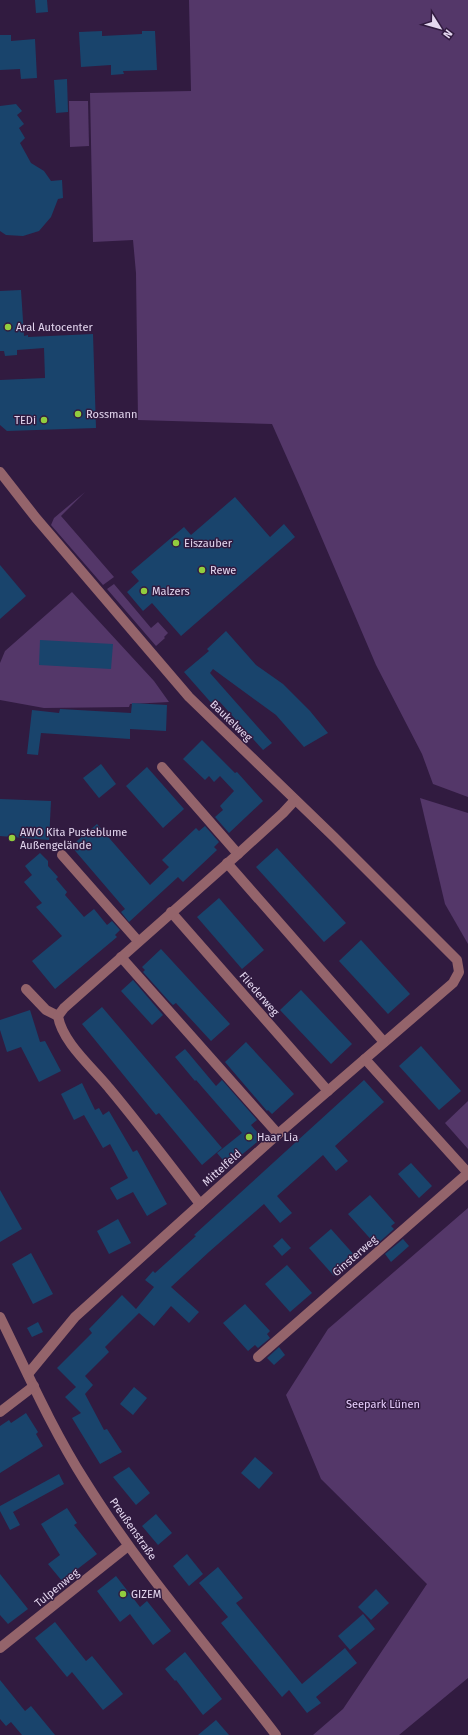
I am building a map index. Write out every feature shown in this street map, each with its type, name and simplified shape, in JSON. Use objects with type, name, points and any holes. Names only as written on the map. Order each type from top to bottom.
[{"type":"street","name":"Baukelweg","points":[[0,472],[36,518],[189,697],[457,960],[459,972]]},
{"type":"street","points":[[162,767],[238,854]]},
{"type":"street","points":[[200,1204],[109,1088],[72,1046],[59,1026],[58,1016],[64,1008],[238,854],[295,800]]},
{"type":"street","points":[[62,855],[138,941]]},
{"type":"street","points":[[227,863],[384,1042]]},
{"type":"street","name":"Fliederweg","points":[[171,912],[328,1091]]},
{"type":"street","points":[[121,957],[278,1134]]},
{"type":"street","name":"Mittelfeld","points":[[28,1374],[74,1317],[278,1134],[453,983],[459,972]]},
{"type":"street","points":[[26,989],[46,1010],[58,1016]]},
{"type":"street","name":"Ginsterweg","points":[[258,1358],[468,1173],[365,1059]]},
{"type":"street","name":"Preußenstraße","points":[[0,1317],[59,1436],[85,1481],[128,1546],[276,1735]]},
{"type":"street","points":[[0,1412],[34,1386]]},
{"type":"street","name":"Tulpenweg","points":[[0,1648],[128,1546]]},
{"type":"green space","points":[[189,0],[468,0],[468,797],[433,784],[422,754],[376,665],[272,424],[138,420],[136,273],[133,240],[93,242],[90,93],[191,91]]},
{"type":"green space","points":[[69,101],[88,101],[89,146],[70,147]]},
{"type":"green space","points":[[85,492],[61,516],[114,577],[103,585],[51,525],[54,518]]},
{"type":"green space","points":[[114,584],[151,628],[158,622],[168,633],[156,646],[107,589]]},
{"type":"green space","points":[[72,592],[154,681],[169,702],[130,704],[129,707],[44,708],[0,700],[0,663],[5,651]]},
{"type":"green space","points":[[420,798],[468,813],[468,944],[445,904]]},
{"type":"green space","points":[[468,1101],[468,1149],[445,1123]]},
{"type":"green space","name":"Seepark Lünen","points":[[468,1208],[468,1678],[399,1735],[313,1735],[343,1709],[427,1584],[321,1479],[286,1395],[328,1329]]},
{"type":"building","points":[[35,0],[47,0],[48,12],[36,13]]},
{"type":"building","points":[[102,31],[102,36],[142,34],[142,31],[155,31],[157,70],[123,71],[124,74],[111,75],[111,65],[81,67],[79,32]]},
{"type":"building","points":[[0,35],[11,35],[11,41],[35,39],[37,78],[21,79],[20,69],[0,70]]},
{"type":"building","points":[[67,79],[68,112],[56,113],[54,80]]},
{"type":"building","points":[[16,104],[22,111],[17,115],[24,124],[19,128],[25,138],[20,143],[31,163],[44,171],[51,181],[62,180],[63,198],[58,199],[51,217],[39,231],[23,236],[6,235],[0,231],[0,106]]},
{"type":"building","points":[[21,290],[24,336],[93,334],[96,428],[7,431],[0,425],[0,380],[45,378],[44,348],[17,350],[17,355],[5,356],[4,351],[0,351],[0,291]]},
{"type":"building","points":[[235,497],[270,537],[284,524],[295,537],[181,636],[152,603],[143,611],[127,592],[139,581],[131,572],[184,527],[191,535]]},
{"type":"building","points":[[0,565],[26,596],[0,619]]},
{"type":"building","points":[[226,631],[256,665],[283,684],[310,711],[328,733],[304,747],[276,715],[213,669],[210,673],[272,743],[263,750],[219,701],[214,706],[184,672],[209,651],[207,649]]},
{"type":"building","points":[[40,640],[113,644],[111,669],[39,665]]},
{"type":"building","points":[[132,703],[167,705],[166,731],[130,729],[130,739],[41,733],[38,755],[27,754],[32,710],[59,713],[60,709],[131,713]]},
{"type":"building","points":[[202,740],[235,773],[237,772],[263,801],[229,833],[215,817],[223,810],[220,806],[234,791],[220,776],[214,782],[209,776],[205,780],[183,759]]},
{"type":"building","points":[[101,764],[116,784],[99,798],[83,778]]},
{"type":"building","points":[[147,767],[184,809],[163,828],[126,786]]},
{"type":"building","points":[[0,799],[51,801],[49,840],[0,836]]},
{"type":"building","points":[[97,824],[150,885],[169,867],[162,860],[196,828],[199,831],[205,826],[219,842],[214,847],[217,850],[183,882],[178,877],[129,922],[121,912],[125,909],[71,846]]},
{"type":"building","points":[[277,848],[346,923],[324,942],[256,867]]},
{"type":"building","points":[[40,853],[48,861],[48,866],[58,877],[56,879],[67,892],[65,895],[84,917],[94,909],[107,925],[112,921],[120,930],[115,935],[117,937],[55,989],[32,961],[62,936],[36,907],[42,903],[24,882],[32,875],[25,866]]},
{"type":"building","points":[[219,898],[264,950],[242,969],[197,917]]},
{"type":"building","points":[[361,940],[410,994],[388,1014],[339,961]]},
{"type":"building","points":[[161,949],[230,1024],[211,1041],[176,1003],[173,1005],[168,1000],[143,972],[145,970],[142,967]]},
{"type":"building","points":[[133,980],[163,1015],[152,1025],[121,991]]},
{"type":"building","points":[[301,990],[352,1044],[331,1064],[280,1010]]},
{"type":"building","points":[[102,1007],[222,1148],[202,1165],[159,1113],[156,1115],[82,1024]]},
{"type":"building","points":[[30,1010],[40,1042],[45,1041],[61,1071],[39,1082],[21,1047],[7,1052],[0,1030],[0,1020]]},
{"type":"building","points":[[246,1042],[294,1094],[272,1114],[268,1110],[267,1111],[225,1062]]},
{"type":"building","points":[[421,1046],[461,1091],[439,1110],[399,1066]]},
{"type":"building","points":[[185,1049],[216,1086],[222,1080],[257,1120],[251,1125],[262,1138],[228,1166],[217,1153],[242,1133],[175,1057]]},
{"type":"building","points":[[364,1080],[384,1102],[335,1146],[348,1161],[336,1171],[323,1155],[277,1196],[292,1213],[280,1223],[264,1204],[171,1287],[199,1312],[189,1323],[171,1306],[154,1326],[139,1313],[105,1347],[109,1352],[85,1376],[93,1385],[85,1394],[104,1430],[107,1429],[122,1452],[100,1464],[72,1418],[81,1413],[65,1397],[76,1387],[57,1368],[92,1333],[89,1329],[122,1295],[136,1309],[154,1287],[145,1280],[153,1271],[155,1273],[196,1236],[194,1235]]},
{"type":"building","points":[[82,1083],[95,1110],[99,1108],[103,1115],[109,1111],[133,1152],[137,1150],[167,1204],[147,1216],[133,1192],[117,1200],[110,1188],[128,1178],[110,1144],[103,1148],[84,1115],[74,1120],[61,1094]]},
{"type":"building","points":[[411,1163],[432,1186],[419,1198],[398,1174]]},
{"type":"building","points":[[0,1190],[22,1229],[0,1242]]},
{"type":"building","points":[[370,1195],[395,1223],[391,1226],[394,1229],[376,1245],[348,1214]]},
{"type":"building","points":[[118,1219],[131,1243],[109,1254],[97,1231]]},
{"type":"building","points":[[331,1229],[356,1257],[334,1276],[309,1248]]},
{"type":"building","points":[[282,1238],[291,1248],[282,1256],[273,1246]]},
{"type":"building","points":[[403,1239],[409,1246],[391,1262],[385,1254]]},
{"type":"building","points":[[31,1253],[53,1294],[33,1304],[12,1264]]},
{"type":"building","points":[[287,1265],[312,1293],[290,1312],[265,1284]]},
{"type":"building","points":[[245,1304],[270,1331],[267,1334],[270,1338],[258,1348],[255,1345],[248,1351],[223,1323]]},
{"type":"building","points":[[38,1322],[43,1332],[32,1337],[27,1328]]},
{"type":"building","points":[[279,1347],[285,1355],[274,1365],[267,1358]]},
{"type":"building","points":[[134,1387],[147,1398],[133,1415],[120,1404]]},
{"type":"building","points":[[26,1413],[38,1432],[36,1434],[43,1446],[0,1473],[0,1426],[9,1420],[11,1423]]},
{"type":"building","points":[[255,1457],[273,1473],[259,1489],[241,1473]]},
{"type":"building","points":[[129,1467],[150,1493],[136,1505],[113,1477]]},
{"type":"building","points":[[59,1474],[64,1484],[13,1512],[20,1525],[10,1530],[0,1511],[0,1506]]},
{"type":"building","points":[[67,1508],[77,1523],[74,1525],[97,1554],[62,1581],[48,1564],[60,1555],[41,1524]]},
{"type":"building","points":[[156,1514],[172,1533],[158,1545],[142,1526]]},
{"type":"building","points":[[187,1554],[203,1574],[189,1586],[173,1566]]},
{"type":"building","points":[[218,1567],[243,1598],[236,1603],[302,1684],[345,1648],[357,1663],[316,1697],[321,1703],[307,1713],[289,1690],[282,1697],[221,1623],[228,1617],[199,1583]]},
{"type":"building","points":[[0,1574],[28,1609],[8,1624],[0,1615]]},
{"type":"building","points":[[116,1576],[140,1607],[147,1601],[171,1631],[153,1645],[130,1614],[120,1622],[97,1591]]},
{"type":"building","points":[[376,1589],[389,1603],[371,1620],[358,1607]]},
{"type":"building","points":[[363,1614],[375,1629],[350,1650],[338,1636]]},
{"type":"building","points":[[55,1622],[86,1661],[92,1656],[123,1694],[103,1710],[72,1672],[67,1677],[35,1638]]},
{"type":"building","points":[[185,1652],[222,1699],[203,1715],[176,1680],[175,1681],[165,1669]]},
{"type":"building","points":[[0,1680],[25,1711],[31,1706],[55,1735],[22,1735],[11,1722],[6,1726],[0,1719]]},
{"type":"building","points":[[216,1720],[229,1735],[198,1735]]},
{"type":"place","name":"Aral Autocenter","points":[[8,327]]},
{"type":"place","name":"Rossmann","points":[[78,414]]},
{"type":"place","name":"TEDi","points":[[44,420]]},
{"type":"place","name":"Eiszauber","points":[[176,543]]},
{"type":"place","name":"Rewe","points":[[202,570]]},
{"type":"place","name":"Malzers","points":[[144,591]]},
{"type":"place","name":"AWO Kita Pusteblume Außengelände","points":[[12,838]]},
{"type":"place","name":"Haar Lia","points":[[249,1137]]},
{"type":"place","name":"GIZEM","points":[[123,1594]]}]
